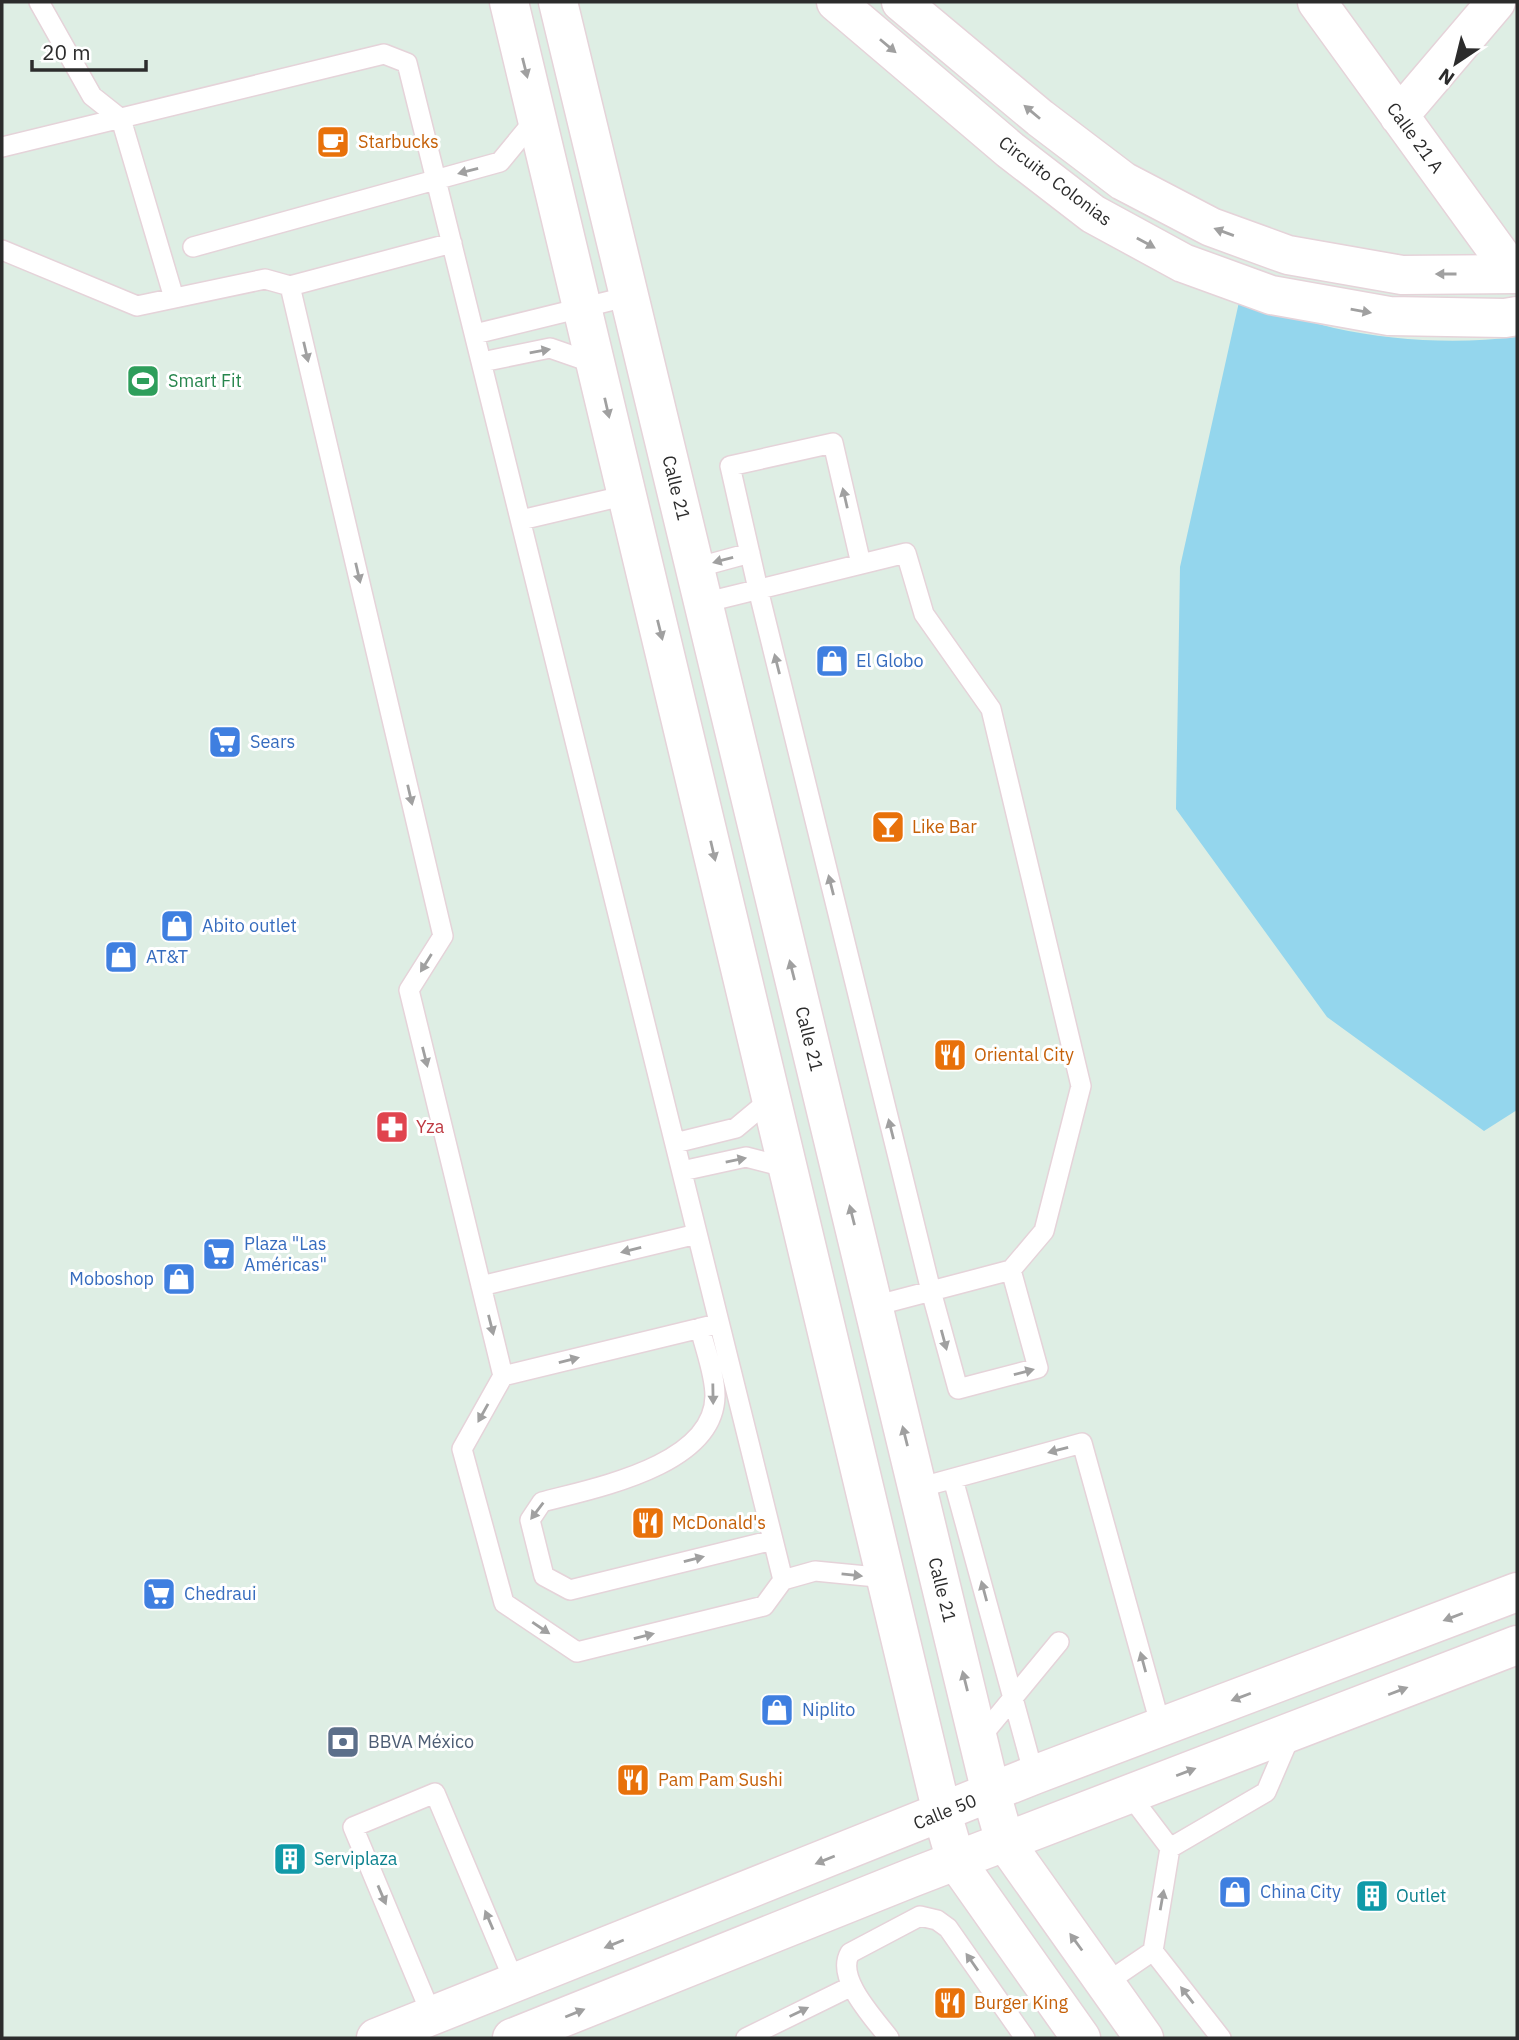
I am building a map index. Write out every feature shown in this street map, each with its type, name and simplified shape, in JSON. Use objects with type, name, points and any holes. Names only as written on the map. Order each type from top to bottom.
[{"type":"street","points":[[509,2],[942,1813],[956,1861],[1081,2038]]},
{"type":"street","name":"Calle 21","points":[[558,2],[874,1306],[935,1483],[979,1739],[1005,1842],[1144,2038]]},
{"type":"street","name":"Circuito Colonias","points":[[836,2],[1010,150],[1093,214],[1184,263],[1271,295],[1389,316],[1517,316]]},
{"type":"street","points":[[901,2],[1040,118],[1123,181],[1211,227],[1288,255],[1402,275],[1516,274]]},
{"type":"street","name":"Calle 21 A","points":[[1317,2],[1516,274]]},
{"type":"street","points":[[1399,116],[1496,2]]},
{"type":"street","points":[[691,761],[739,750]]},
{"type":"street","name":"Calle 50","points":[[376,2038],[1034,1775],[1517,1592]]},
{"type":"street","points":[[512,2038],[956,1861],[1517,1645]]},
{"type":"lane","points":[[39,2],[92,96],[121,119],[174,298]]},
{"type":"lane","points":[[2,147],[384,54],[407,63],[682,1171],[697,1234],[710,1325],[715,1397],[706,1425],[684,1448],[651,1470],[542,1502],[530,1520],[544,1576],[570,1590],[773,1540]]},
{"type":"lane","points":[[193,247],[500,162],[537,117]]},
{"type":"lane","points":[[2,250],[137,306],[265,279],[290,286],[452,243]]},
{"type":"lane","points":[[290,286],[443,936],[409,990],[503,1376],[463,1449],[504,1603],[577,1652],[764,1606],[783,1580],[814,1571],[887,1578]]},
{"type":"lane","points":[[475,334],[629,296]]},
{"type":"lane","points":[[482,362],[550,348],[596,365]]},
{"type":"lane","points":[[861,564],[833,443],[730,466],[931,1291],[958,1389],[1038,1368],[1012,1270]]},
{"type":"lane","points":[[521,520],[627,495]]},
{"type":"lane","points":[[699,585],[750,553]]},
{"type":"lane","points":[[699,585],[758,589],[906,553],[924,614],[991,709],[1081,1086],[1044,1231],[1012,1270],[874,1306]]},
{"type":"lane","points":[[675,1143],[736,1128],[772,1098]]},
{"type":"lane","points":[[682,1171],[746,1157],[789,1168]]},
{"type":"lane","points":[[481,1286],[697,1234]]},
{"type":"lane","points":[[503,1376],[710,1325]]},
{"type":"lane","points":[[710,1325],[783,1580]]},
{"type":"lane","points":[[1034,1775],[1013,1698],[935,1483],[1082,1443],[1161,1727]]},
{"type":"lane","points":[[979,1739],[1059,1642]]},
{"type":"lane","points":[[1170,1848],[1266,1792],[1293,1731]]},
{"type":"lane","points":[[432,2016],[353,1827],[435,1793],[515,1983]]},
{"type":"lane","points":[[1105,1983],[1153,1951],[1170,1848],[1129,1794]]},
{"type":"lane","points":[[889,2038],[852,1986],[845,1970],[845,1961],[850,1953],[920,1916],[928,1916],[948,1928],[1025,2038]]},
{"type":"lane","points":[[1153,1951],[1221,2038]]},
{"type":"lane","points":[[746,2038],[852,1986]]},
{"type":"shaded area","points":[[1239,302],[1334,328],[1379,336],[1448,341],[1517,337],[1517,1110],[1484,1131],[1327,1017],[1176,809],[1180,567]]},
{"type":"place","name":"Starbucks","points":[[333,142]]},
{"type":"place","name":"Smart Fit","points":[[143,381]]},
{"type":"place","name":"El Globo","points":[[832,661]]},
{"type":"place","name":"Sears","points":[[225,742]]},
{"type":"place","name":"Like Bar","points":[[888,827]]},
{"type":"place","name":"Abito outlet","points":[[177,926]]},
{"type":"place","name":"AT&T","points":[[121,957]]},
{"type":"place","name":"Oriental City","points":[[950,1055]]},
{"type":"place","name":"Yza","points":[[392,1127]]},
{"type":"place","name":"Plaza \"Las Américas\"","points":[[219,1254]]},
{"type":"place","name":"Moboshop","points":[[179,1279]]},
{"type":"place","name":"McDonald's","points":[[648,1523]]},
{"type":"place","name":"Chedraui","points":[[159,1594]]},
{"type":"place","name":"Niplito","points":[[777,1710]]},
{"type":"place","name":"BBVA México","points":[[343,1742]]},
{"type":"place","name":"Pam Pam Sushi","points":[[633,1780]]},
{"type":"place","name":"Serviplaza","points":[[290,1859]]},
{"type":"place","name":"China City","points":[[1235,1892]]},
{"type":"place","name":"Outlet","points":[[1372,1896]]},
{"type":"place","name":"Burger King","points":[[950,2003]]}]
